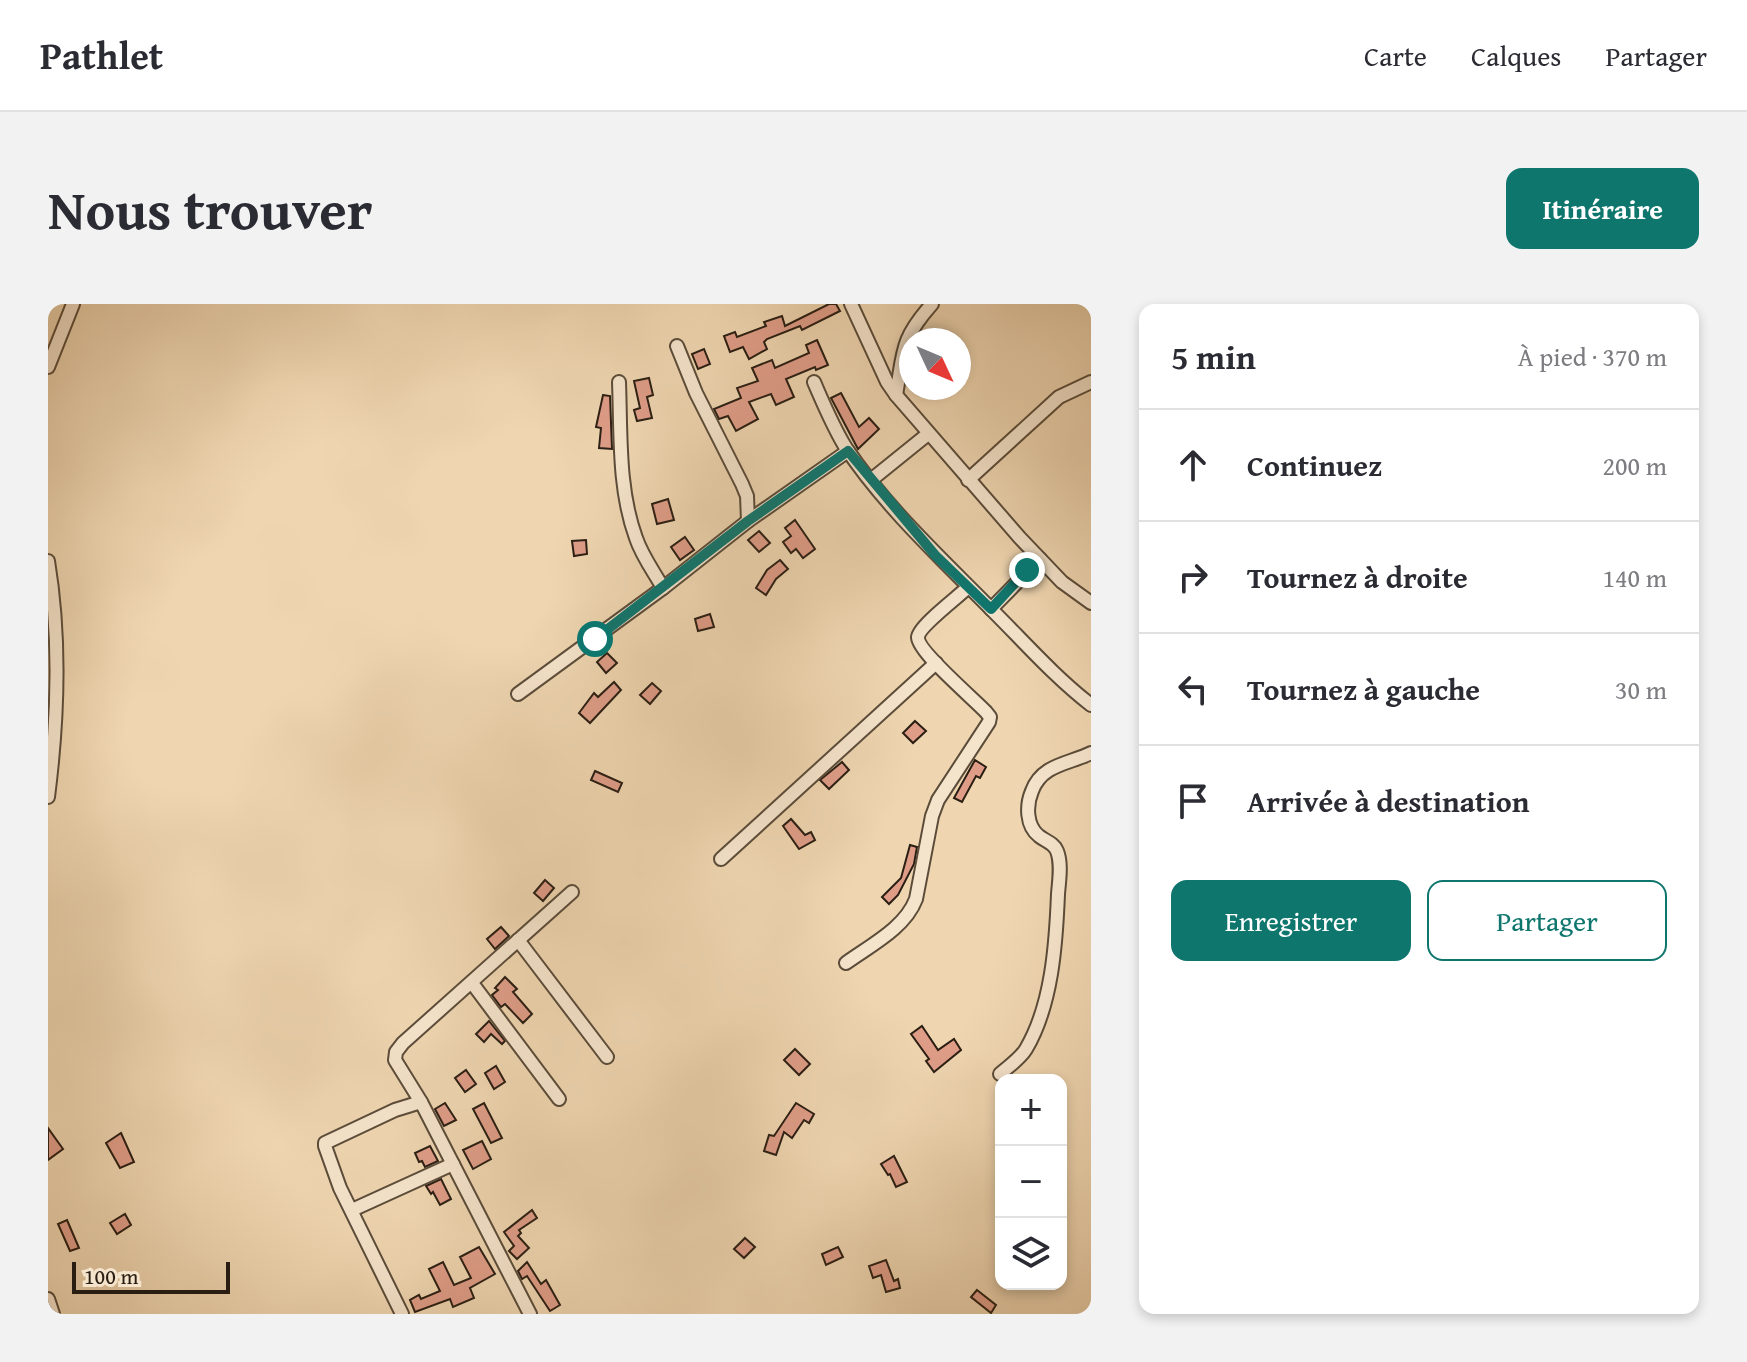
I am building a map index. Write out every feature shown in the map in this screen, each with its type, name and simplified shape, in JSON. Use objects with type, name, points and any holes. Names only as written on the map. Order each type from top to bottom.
[{"type":"street","points":[[48,367],[73,304]]},
{"type":"street","points":[[851,304],[896,395],[1040,559],[1075,593],[1091,603]]},
{"type":"street","points":[[896,395],[901,352],[907,335],[932,304]]},
{"type":"street","points":[[677,346],[696,393],[747,496],[748,521]]},
{"type":"street","points":[[619,382],[623,473],[631,524],[637,543],[663,588]]},
{"type":"street","points":[[814,382],[848,451],[871,480],[967,588],[1042,664],[1091,705]]},
{"type":"street","points":[[968,480],[1059,397],[1091,382]]},
{"type":"street","points":[[871,480],[928,434]]},
{"type":"street","points":[[518,694],[663,588],[748,521],[848,451]]},
{"type":"street","points":[[991,609],[1040,559]]},
{"type":"street","points":[[48,561],[57,643],[56,717],[48,797]]},
{"type":"street","points":[[846,963],[900,924],[911,911],[938,800],[989,722],[986,712],[918,641],[918,635],[967,588]]},
{"type":"street","points":[[721,859],[936,663]]},
{"type":"street","points":[[1000,1074],[1017,1060],[1029,1042],[1039,1018],[1056,951],[1057,851],[1032,829],[1028,818],[1031,792],[1039,778],[1051,768],[1091,753]]},
{"type":"street","points":[[530,1314],[421,1102],[395,1060],[396,1052],[403,1043],[572,892]]},
{"type":"street","points":[[518,940],[607,1057]]},
{"type":"street","points":[[472,983],[559,1099]]},
{"type":"street","points":[[402,1314],[333,1172],[325,1143],[395,1110],[421,1102]]},
{"type":"street","points":[[352,1210],[453,1164]]},
{"type":"street","points":[[48,1299],[53,1314]]},
{"type":"building","points":[[829,304],[836,304],[840,311],[802,330],[800,326],[767,339],[764,342],[767,349],[749,359],[743,347],[730,352],[724,336],[735,332],[737,337],[782,316],[785,326]]},
{"type":"building","points":[[817,340],[828,365],[786,379],[794,397],[776,405],[771,394],[749,402],[758,419],[736,431],[728,416],[719,419],[714,409],[741,398],[737,388],[758,381],[752,368],[772,360],[775,368],[809,353],[806,345]]},
{"type":"building","points":[[704,349],[710,364],[698,369],[692,354]]},
{"type":"building","points":[[649,378],[653,395],[647,397],[652,418],[637,421],[634,410],[640,408],[634,381]]},
{"type":"building","points":[[841,393],[859,427],[869,418],[879,429],[858,449],[831,398]]},
{"type":"building","points":[[603,395],[610,396],[612,449],[599,448],[601,428],[596,427]]},
{"type":"building","points":[[668,499],[674,520],[657,524],[652,504]]},
{"type":"building","points":[[795,520],[815,549],[803,558],[796,549],[791,553],[783,542],[791,536],[785,528]]},
{"type":"building","points":[[759,531],[770,543],[759,552],[748,540]]},
{"type":"building","points":[[685,537],[694,550],[680,560],[671,547]]},
{"type":"building","points":[[586,540],[587,554],[574,556],[572,541]]},
{"type":"building","points":[[780,560],[788,569],[776,579],[766,595],[756,588],[767,570]]},
{"type":"building","points":[[710,614],[714,627],[698,631],[695,619]]},
{"type":"building","points":[[607,653],[617,663],[606,673],[597,662]]},
{"type":"building","points":[[614,682],[621,690],[590,723],[579,713],[594,693],[598,697]]},
{"type":"building","points":[[652,683],[661,691],[650,704],[640,695]]},
{"type":"building","points":[[915,721],[926,731],[913,743],[903,733]]},
{"type":"building","points":[[975,760],[986,767],[980,778],[976,776],[962,802],[954,798]]},
{"type":"building","points":[[842,762],[849,770],[829,789],[820,780]]},
{"type":"building","points":[[595,771],[622,783],[618,792],[591,780]]},
{"type":"building","points":[[791,819],[805,835],[811,832],[815,840],[799,849],[783,826]]},
{"type":"building","points":[[910,845],[917,847],[914,864],[898,895],[889,904],[882,897],[901,878]]},
{"type":"building","points":[[545,880],[554,888],[543,901],[534,893]]},
{"type":"building","points":[[501,927],[509,936],[495,949],[487,939]]},
{"type":"building","points":[[505,977],[517,989],[513,992],[532,1014],[523,1023],[505,1004],[501,1007],[492,995]]},
{"type":"building","points":[[489,1021],[505,1041],[502,1044],[491,1034],[484,1042],[476,1034]]},
{"type":"building","points":[[922,1026],[938,1050],[954,1039],[961,1050],[934,1072],[926,1061],[929,1059],[911,1034]]},
{"type":"building","points":[[795,1049],[810,1064],[799,1075],[784,1060]]},
{"type":"building","points":[[496,1066],[505,1082],[494,1089],[485,1073]]},
{"type":"building","points":[[466,1070],[476,1084],[465,1092],[455,1078]]},
{"type":"building","points":[[445,1103],[456,1120],[444,1126],[435,1109]]},
{"type":"building","points":[[484,1103],[502,1138],[491,1143],[473,1109]]},
{"type":"building","points":[[796,1103],[814,1114],[809,1123],[804,1120],[792,1138],[784,1132],[776,1155],[764,1151],[769,1135],[774,1136]]},
{"type":"building","points":[[48,1128],[63,1149],[48,1160]]},
{"type":"building","points":[[121,1133],[134,1162],[120,1168],[106,1143]]},
{"type":"building","points":[[482,1141],[491,1159],[473,1169],[463,1150]]},
{"type":"building","points":[[430,1146],[438,1161],[425,1167],[415,1153]]},
{"type":"building","points":[[894,1156],[907,1182],[896,1187],[881,1164]]},
{"type":"building","points":[[441,1179],[451,1199],[440,1205],[426,1186]]},
{"type":"building","points":[[532,1210],[537,1218],[519,1230],[521,1233],[518,1236],[529,1248],[517,1259],[509,1251],[514,1246],[504,1232]]},
{"type":"building","points":[[125,1214],[131,1225],[117,1234],[110,1223]]},
{"type":"building","points":[[67,1220],[79,1248],[70,1251],[58,1224]]},
{"type":"building","points":[[745,1238],[755,1247],[744,1258],[734,1249]]},
{"type":"building","points":[[479,1247],[495,1274],[470,1288],[474,1298],[453,1307],[450,1299],[415,1312],[410,1300],[440,1291],[429,1269],[443,1262],[454,1285],[471,1278],[460,1257]]},
{"type":"building","points":[[838,1247],[843,1257],[826,1265],[822,1254]]},
{"type":"building","points":[[886,1260],[900,1288],[886,1292],[881,1275],[873,1278],[869,1266]]},
{"type":"building","points":[[527,1262],[541,1284],[546,1280],[560,1305],[550,1311],[527,1276],[522,1279],[518,1271]]},
{"type":"building","points":[[977,1290],[996,1305],[991,1313],[971,1297]]},
{"type":"route","points":[[595,639],[748,521],[848,451],[935,555],[991,609],[1027,570]]}]
